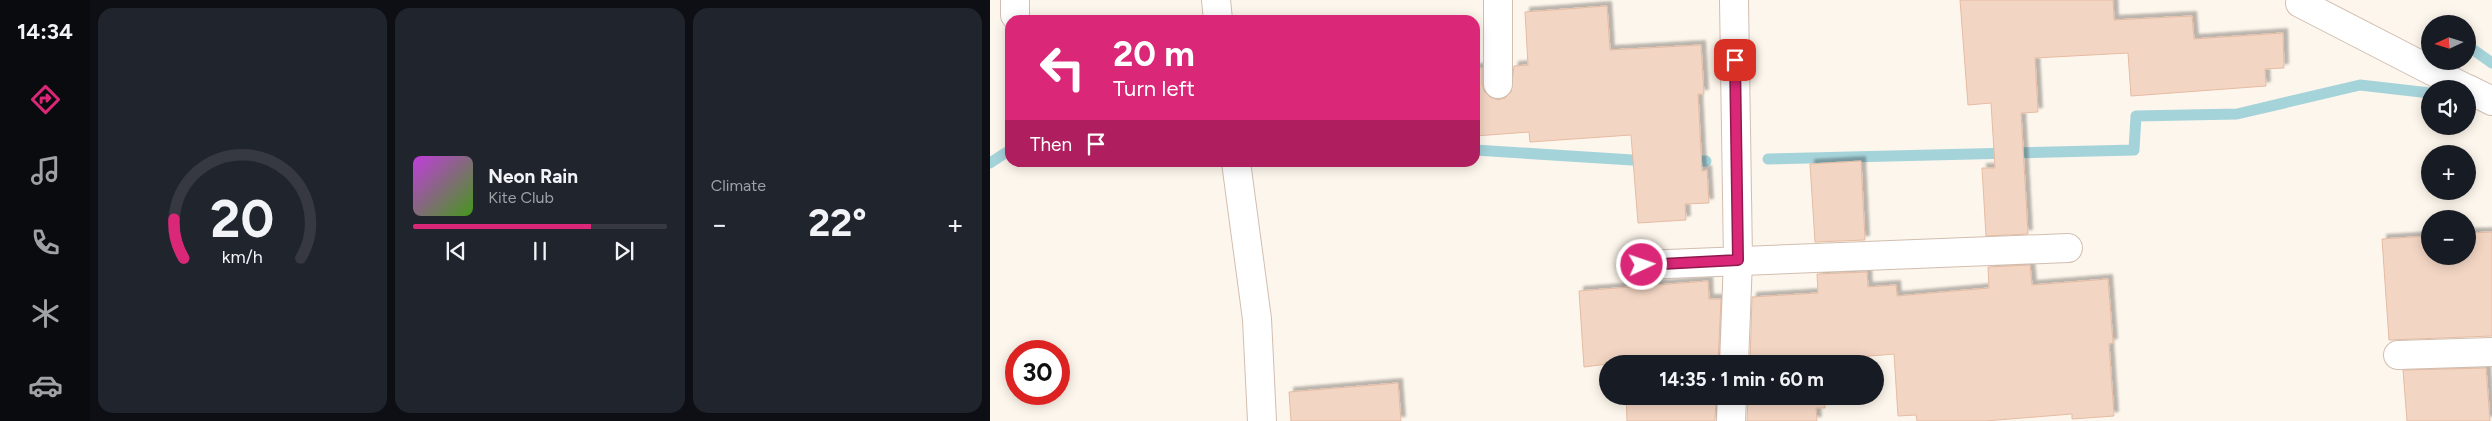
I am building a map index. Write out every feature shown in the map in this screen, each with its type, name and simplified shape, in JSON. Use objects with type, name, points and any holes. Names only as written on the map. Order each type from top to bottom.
[{"type":"street","points":[[1216,0],[1218,15]]},
{"type":"street","points":[[1498,0],[1498,84]]},
{"type":"street","points":[[1734,0],[1738,260],[1734,355]]},
{"type":"street","points":[[2306,1],[2451,80]]},
{"type":"street","points":[[2476,93],[2492,101]]},
{"type":"street","points":[[1237,167],[1257,319],[1262,421]]},
{"type":"street","points":[[1642,265],[2068,248]]},
{"type":"street","points":[[2398,355],[2492,352]]},
{"type":"street","points":[[1731,421],[1732,405]]},
{"type":"building","points":[[1960,0],[2113,0],[2114,20],[2192,16],[2194,39],[2283,33],[2284,68],[2265,69],[2266,86],[2131,96],[2128,53],[2035,58],[2038,112],[2021,113],[2028,234],[1986,236],[1982,168],[1995,168],[1991,103],[1968,105]]},
{"type":"building","points":[[1607,6],[1610,50],[1701,45],[1704,94],[1698,94],[1702,171],[1707,170],[1709,203],[1685,204],[1686,220],[1638,223],[1631,135],[1530,142],[1529,132],[1480,136],[1480,68],[1482,68],[1484,91],[1490,97],[1498,100],[1505,98],[1511,92],[1514,66],[1528,65],[1525,12]]},
{"type":"building","points":[[1861,161],[1865,240],[1815,242],[1810,164]]},
{"type":"building","points":[[2492,232],[2492,336],[2389,340],[2382,239],[2421,237],[2421,265],[2476,265],[2476,233]]},
{"type":"building","points":[[2030,265],[2032,285],[2108,279],[2113,343],[2109,344],[2114,416],[2072,419],[2072,414],[1985,421],[1917,421],[1916,415],[1898,416],[1894,354],[1750,355],[1752,297],[1818,293],[1817,274],[1867,272],[1868,287],[1896,285],[1897,296],[1989,288],[1988,267]]},
{"type":"building","points":[[1708,281],[1709,299],[1721,299],[1718,355],[1599,355],[1599,365],[1584,367],[1579,291]]},
{"type":"building","points":[[2486,368],[2490,421],[2407,421],[2403,370]]},
{"type":"building","points":[[1398,383],[1401,421],[1291,421],[1289,392]]},
{"type":"building","points":[[1626,405],[1716,405],[1715,421],[1627,421]]},
{"type":"building","points":[[1748,405],[1825,405],[1825,408],[1816,408],[1817,421],[1747,421]]},
{"type":"waterway","points":[[2476,52],[2492,63]]},
{"type":"waterway","points":[[1768,159],[2134,150],[2136,116],[2237,114],[2360,85],[2421,92]]},
{"type":"waterway","points":[[1480,150],[1648,161]]},
{"type":"waterway","points":[[990,163],[1005,153]]},
{"type":"waterway","points":[[1686,162],[1706,161]]},
{"type":"route","points":[[1642,265],[1738,260],[1735,60]]}]
